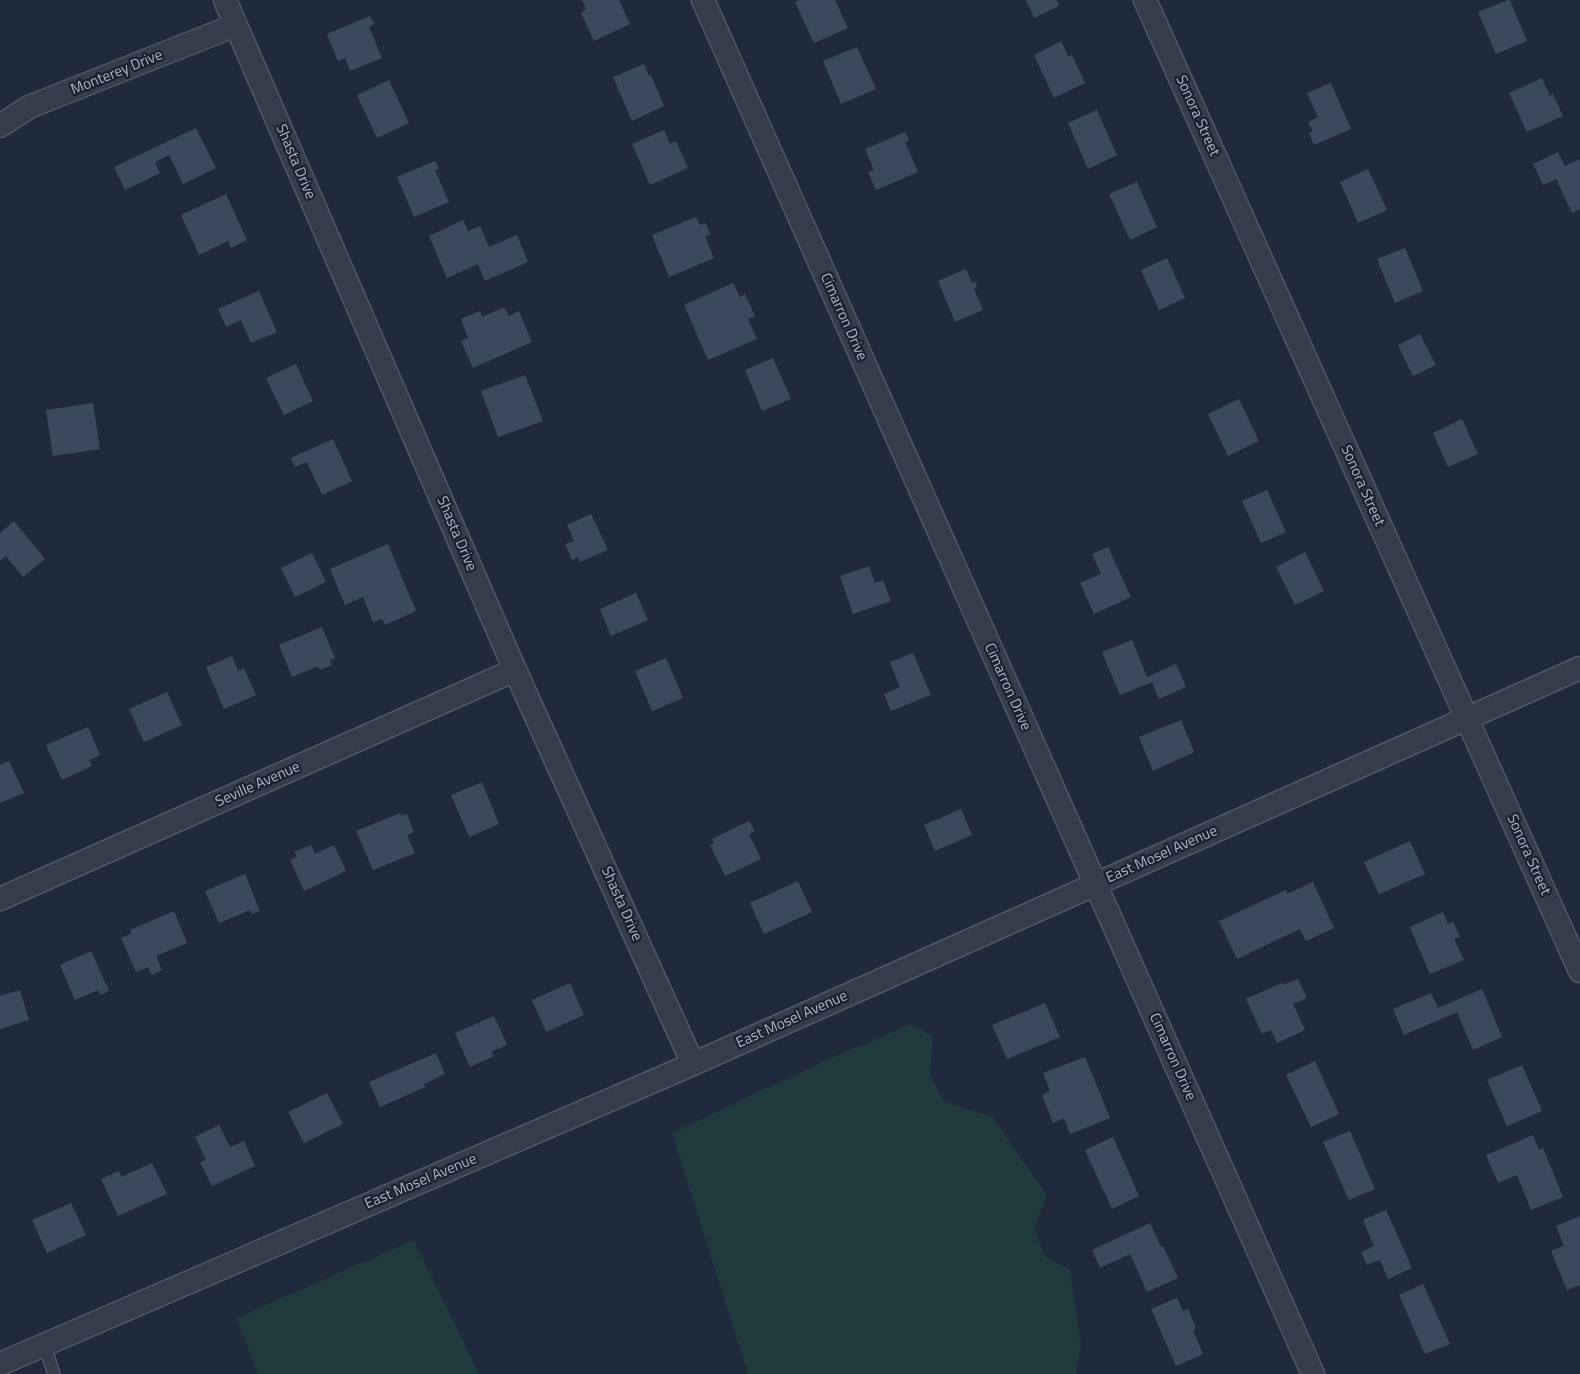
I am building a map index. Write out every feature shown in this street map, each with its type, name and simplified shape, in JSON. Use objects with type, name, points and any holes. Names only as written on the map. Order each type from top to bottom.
[{"type":"street","name":"Shasta Drive","points":[[225,0],[515,670],[693,1064]]},
{"type":"street","name":"Cimarron Drive","points":[[703,0],[1313,1374]]},
{"type":"street","name":"Sonora Street","points":[[1145,0],[1580,971]]},
{"type":"street","name":"Monterey Drive","points":[[0,126],[30,107],[236,25]]},
{"type":"street","name":"East Mosel Avenue","points":[[0,1364],[693,1064],[1580,668]]},
{"type":"street","name":"Seville Avenue","points":[[0,899],[515,670]]},
{"type":"lane","points":[[44,1344],[54,1374]]},
{"type":"green space","points":[[912,1024],[933,1037],[930,1075],[944,1102],[993,1117],[1047,1194],[1034,1230],[1045,1257],[1070,1270],[1081,1345],[1077,1374],[748,1374],[672,1133],[824,1061]]},
{"type":"green space","points":[[414,1240],[479,1374],[258,1374],[236,1318]]},
{"type":"building","points":[[582,0],[619,0],[630,24],[594,41],[581,13],[586,9]]},
{"type":"building","points":[[799,0],[835,0],[848,28],[814,43],[795,2]]},
{"type":"building","points":[[1026,0],[1057,0],[1059,6],[1034,18]]},
{"type":"building","points":[[1510,0],[1527,41],[1496,54],[1478,12]]},
{"type":"building","points":[[370,16],[374,24],[369,27],[382,58],[350,71],[345,58],[338,61],[327,34]]},
{"type":"building","points":[[1061,41],[1068,56],[1072,55],[1085,83],[1054,98],[1034,55]]},
{"type":"building","points":[[857,47],[876,89],[841,104],[823,61]]},
{"type":"building","points":[[644,64],[649,76],[651,75],[664,106],[632,121],[613,77]]},
{"type":"building","points":[[1542,78],[1550,96],[1553,94],[1563,116],[1527,132],[1509,93]]},
{"type":"building","points":[[389,80],[409,123],[377,138],[357,95]]},
{"type":"building","points":[[1331,83],[1351,129],[1314,145],[1309,133],[1313,131],[1308,122],[1318,117],[1307,93]]},
{"type":"building","points":[[1097,110],[1117,155],[1088,169],[1068,123]]},
{"type":"building","points":[[196,128],[216,168],[183,184],[169,155],[155,162],[160,173],[125,190],[114,167]]},
{"type":"building","points":[[664,130],[670,144],[676,141],[688,168],[650,185],[632,144]]},
{"type":"building","points":[[905,132],[909,140],[905,142],[918,172],[876,190],[868,172],[874,170],[865,149]]},
{"type":"building","points":[[1558,152],[1565,166],[1580,159],[1580,209],[1572,213],[1556,179],[1543,185],[1533,164]]},
{"type":"building","points":[[435,161],[439,169],[435,170],[449,202],[414,217],[397,177]]},
{"type":"building","points":[[1368,169],[1387,210],[1358,223],[1340,182]]},
{"type":"building","points":[[1137,182],[1157,227],[1130,240],[1109,194]]},
{"type":"building","points":[[226,194],[247,240],[231,248],[228,241],[199,255],[181,215]]},
{"type":"building","points":[[696,217],[700,225],[706,223],[710,234],[705,237],[714,258],[669,277],[652,235]]},
{"type":"building","points":[[463,220],[468,231],[480,226],[489,247],[517,235],[528,262],[485,281],[478,264],[447,278],[429,236]]},
{"type":"building","points":[[1405,248],[1423,291],[1395,303],[1377,259]]},
{"type":"building","points":[[1167,258],[1185,298],[1159,310],[1141,270]]},
{"type":"building","points":[[966,269],[972,283],[975,281],[977,287],[974,289],[983,310],[955,322],[938,281]]},
{"type":"building","points":[[733,283],[740,297],[745,294],[755,316],[748,319],[757,339],[708,360],[684,305]]},
{"type":"building","points":[[259,291],[277,332],[251,343],[241,320],[226,327],[218,309]]},
{"type":"building","points":[[504,307],[509,316],[519,311],[532,342],[473,368],[461,341],[468,338],[461,319],[480,311],[482,317]]},
{"type":"building","points":[[1420,334],[1436,365],[1413,376],[1398,345]]},
{"type":"building","points":[[773,358],[791,399],[762,411],[745,370]]},
{"type":"building","points":[[296,364],[313,401],[284,415],[266,378]]},
{"type":"building","points":[[525,375],[543,421],[498,437],[481,391]]},
{"type":"building","points":[[1239,399],[1259,441],[1228,456],[1208,414]]},
{"type":"building","points":[[93,403],[100,449],[53,456],[46,410]]},
{"type":"building","points":[[1462,419],[1478,454],[1448,467],[1433,433]]},
{"type":"building","points":[[333,439],[352,481],[322,495],[307,462],[295,467],[291,458]]},
{"type":"building","points":[[1267,490],[1286,532],[1261,543],[1242,501]]},
{"type":"building","points":[[591,514],[608,550],[580,562],[578,557],[572,560],[565,544],[574,541],[567,525]]},
{"type":"building","points":[[14,521],[45,559],[23,577],[6,556],[0,561],[0,533]]},
{"type":"building","points":[[388,544],[416,611],[385,625],[382,619],[373,622],[363,597],[345,605],[330,569]]},
{"type":"building","points":[[1108,547],[1131,597],[1094,614],[1080,583],[1101,574],[1092,554]]},
{"type":"building","points":[[1305,552],[1324,591],[1295,605],[1276,567]]},
{"type":"building","points":[[312,553],[326,582],[295,597],[281,568]]},
{"type":"building","points":[[869,566],[875,583],[883,580],[891,601],[853,614],[840,576]]},
{"type":"building","points":[[636,593],[648,620],[611,636],[600,609]]},
{"type":"building","points":[[322,627],[335,658],[330,660],[332,665],[320,670],[318,666],[292,677],[279,645]]},
{"type":"building","points":[[1132,640],[1147,677],[1176,664],[1186,687],[1159,699],[1152,682],[1120,695],[1102,652]]},
{"type":"building","points":[[913,653],[931,695],[891,711],[884,694],[900,687],[890,662]]},
{"type":"building","points":[[232,656],[238,671],[244,668],[256,695],[224,709],[206,667]]},
{"type":"building","points":[[666,658],[683,698],[652,711],[635,671]]},
{"type":"building","points":[[167,692],[182,725],[144,742],[129,709]]},
{"type":"building","points":[[1181,720],[1194,752],[1153,771],[1139,737]]},
{"type":"building","points":[[88,727],[100,755],[89,760],[92,766],[62,780],[46,745]]},
{"type":"building","points":[[9,761],[24,793],[0,803],[0,765]]},
{"type":"building","points":[[482,782],[499,824],[469,837],[451,795]]},
{"type":"building","points":[[961,809],[972,835],[935,851],[924,825]]},
{"type":"building","points":[[400,813],[401,816],[407,814],[414,832],[407,835],[415,853],[373,870],[356,831]]},
{"type":"building","points":[[749,821],[755,831],[749,834],[761,859],[725,876],[710,845],[714,844],[712,839]]},
{"type":"building","points":[[1410,841],[1425,874],[1379,894],[1364,862]]},
{"type":"building","points":[[311,845],[315,854],[334,845],[346,871],[304,891],[290,860],[297,857],[294,852]]},
{"type":"building","points":[[245,874],[260,911],[252,914],[250,910],[219,923],[205,891]]},
{"type":"building","points":[[798,881],[812,912],[764,934],[750,903]]},
{"type":"building","points":[[1313,882],[1334,928],[1306,941],[1300,929],[1237,959],[1219,921],[1286,890],[1287,894]]},
{"type":"building","points":[[174,911],[187,943],[156,956],[162,970],[152,975],[148,967],[136,972],[121,938],[132,933],[130,930]]},
{"type":"building","points":[[1443,912],[1448,924],[1453,922],[1460,937],[1454,939],[1464,960],[1430,974],[1410,927]]},
{"type":"building","points":[[91,951],[109,991],[100,995],[98,990],[75,1000],[60,965]]},
{"type":"building","points":[[1298,979],[1307,998],[1293,1004],[1305,1030],[1277,1043],[1271,1030],[1262,1034],[1246,999],[1282,983],[1283,985]]},
{"type":"building","points":[[570,983],[584,1015],[546,1032],[532,1000]]},
{"type":"building","points":[[1482,989],[1502,1037],[1473,1050],[1457,1012],[1404,1035],[1393,1009],[1431,993],[1438,1008]]},
{"type":"building","points":[[20,990],[29,1020],[0,1029],[0,996]]},
{"type":"building","points":[[1045,1003],[1060,1037],[1007,1059],[992,1025]]},
{"type":"building","points":[[494,1016],[507,1045],[491,1052],[494,1056],[470,1067],[455,1033]]},
{"type":"building","points":[[436,1053],[445,1074],[424,1084],[425,1087],[380,1107],[369,1082]]},
{"type":"building","points":[[1085,1057],[1110,1118],[1070,1134],[1064,1118],[1053,1123],[1042,1095],[1050,1091],[1043,1073]]},
{"type":"building","points":[[1315,1061],[1339,1114],[1311,1127],[1286,1075]]},
{"type":"building","points":[[1522,1065],[1542,1111],[1507,1126],[1487,1080]]},
{"type":"building","points":[[327,1093],[343,1124],[304,1143],[288,1112]]},
{"type":"building","points":[[219,1125],[230,1147],[244,1141],[255,1166],[212,1186],[200,1162],[206,1160],[195,1137]]},
{"type":"building","points":[[1350,1131],[1375,1189],[1349,1200],[1323,1142]]},
{"type":"building","points":[[1533,1135],[1539,1150],[1543,1148],[1563,1197],[1531,1210],[1517,1175],[1498,1183],[1486,1155]]},
{"type":"building","points":[[1113,1137],[1139,1196],[1112,1209],[1085,1150]]},
{"type":"building","points":[[152,1163],[167,1194],[118,1216],[101,1179],[119,1171],[121,1177]]},
{"type":"building","points":[[71,1203],[86,1235],[47,1253],[32,1220]]},
{"type":"building","points":[[1386,1210],[1412,1268],[1388,1279],[1380,1260],[1367,1265],[1361,1252],[1374,1246],[1363,1220]]},
{"type":"building","points":[[1580,1216],[1580,1285],[1567,1290],[1551,1251],[1564,1246],[1556,1226]]},
{"type":"building","points":[[1150,1223],[1178,1278],[1147,1292],[1130,1254],[1100,1268],[1092,1250]]},
{"type":"building","points":[[1423,1284],[1450,1344],[1425,1354],[1399,1295]]},
{"type":"building","points":[[1177,1298],[1183,1311],[1188,1309],[1196,1328],[1193,1330],[1203,1354],[1176,1366],[1151,1309]]}]
